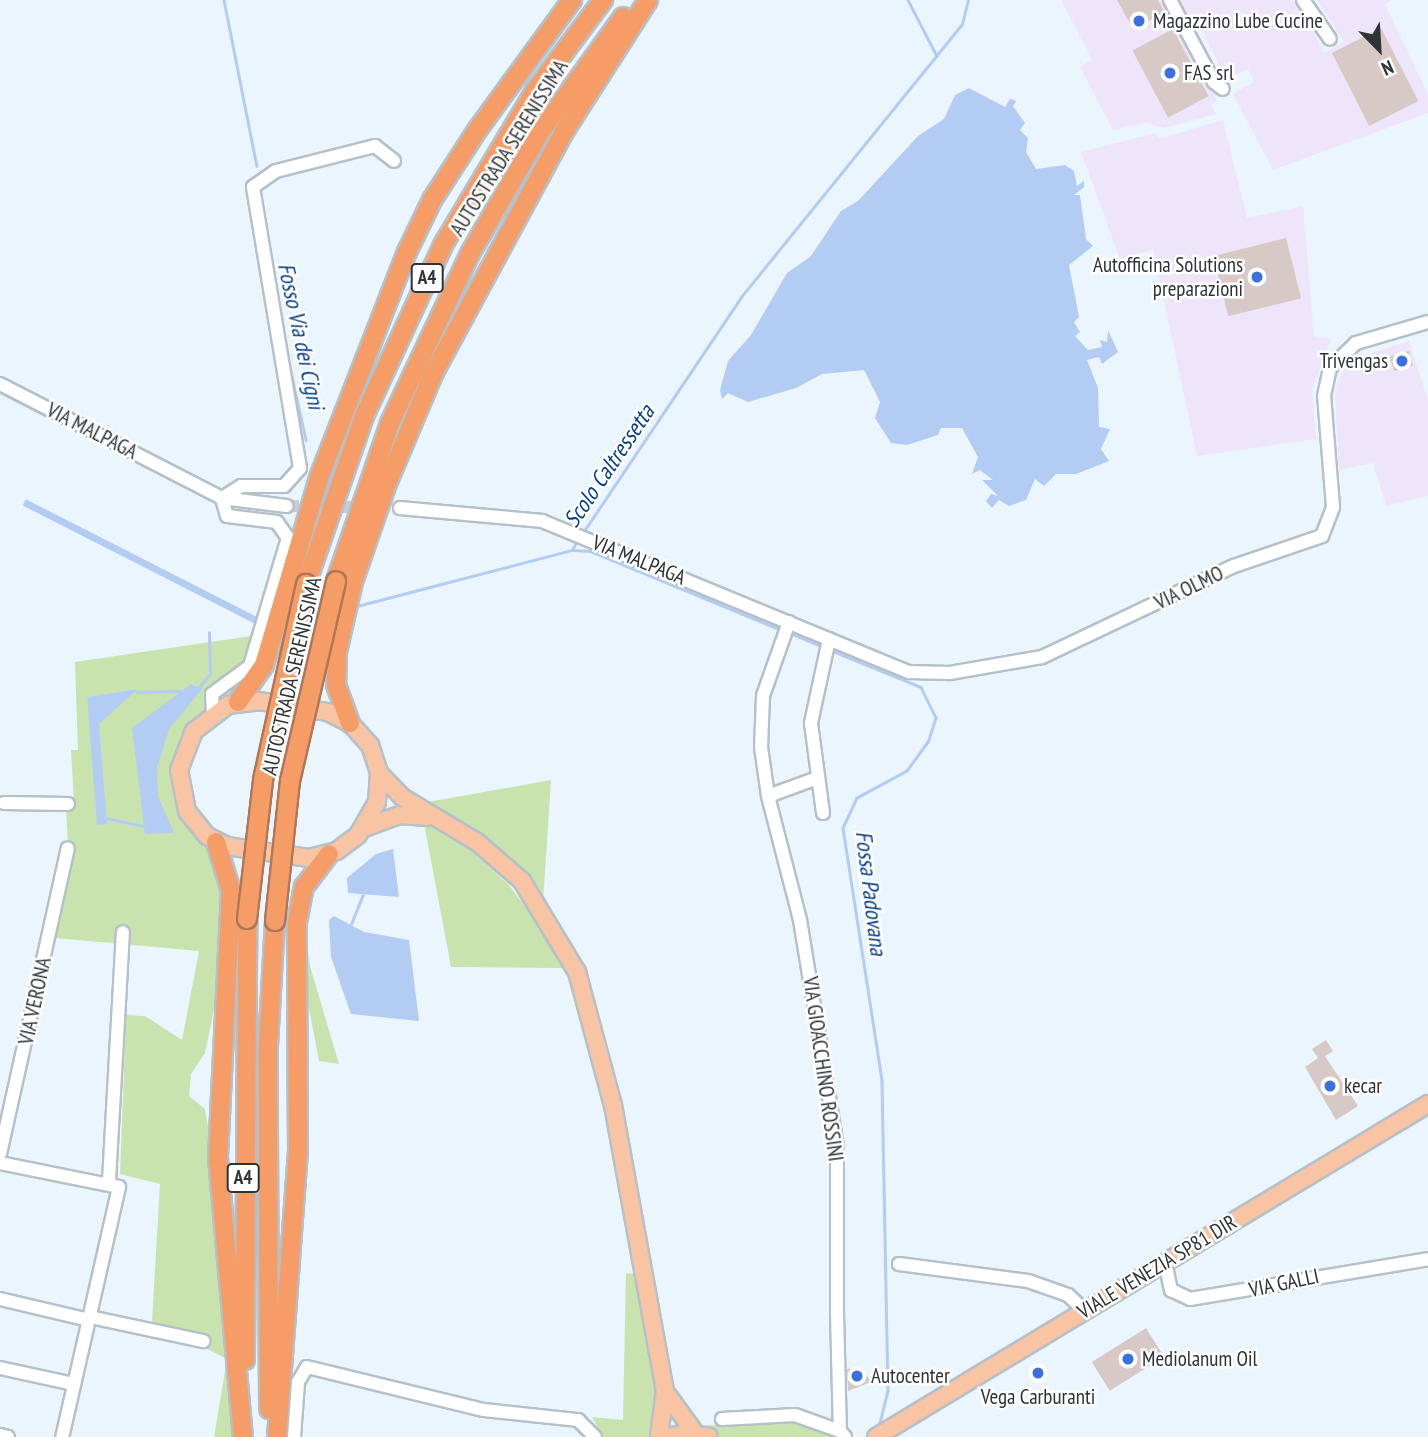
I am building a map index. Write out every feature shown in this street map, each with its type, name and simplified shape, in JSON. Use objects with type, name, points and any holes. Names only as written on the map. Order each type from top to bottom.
[{"type":"highway","points":[[238,702],[261,672],[264,639],[273,608],[333,440],[407,252],[432,200],[478,129],[572,0]]},
{"type":"highway","name":"AUTOSTRADA SERENISSIMA","points":[[244,1437],[247,919],[265,768],[306,584],[365,414],[443,245],[535,91],[603,0]]},
{"type":"highway","name":"AUTOSTRADA SERENISSIMA","points":[[269,1437],[268,1046],[275,921],[290,782],[390,423],[471,252],[539,134],[636,0]]},
{"type":"highway","points":[[350,723],[336,685],[344,581],[434,372],[565,130],[648,0]]},
{"type":"highway","points":[[216,842],[231,891],[218,1158],[244,1437]]},
{"type":"highway","points":[[277,1437],[298,1150],[296,922],[304,887],[329,854]]},
{"type":"main road","points":[[364,828],[377,802],[379,772],[370,745],[350,723],[319,710],[238,702],[213,713],[188,740],[179,781],[187,811],[216,842],[296,857],[329,854],[364,828],[408,814],[449,824]]},
{"type":"main road","points":[[379,772],[402,797],[449,824],[522,881],[544,909],[577,972],[613,1105],[665,1391],[659,1437]]},
{"type":"main road","name":"VIALE VENEZIA SP81 DIR","points":[[881,1434],[1428,1104]]},
{"type":"main road","points":[[665,1391],[702,1435]]},
{"type":"main road","points":[[668,1437],[702,1435]]},
{"type":"street","points":[[1170,0],[1214,82],[1223,89]]},
{"type":"street","points":[[1303,0],[1330,39]]},
{"type":"street","points":[[222,498],[241,486],[284,486],[300,468],[256,226],[256,181],[375,146],[394,161]]},
{"type":"street","name":"VIA OLMO","points":[[787,628],[827,645],[927,675],[1042,657],[1234,566],[1316,540],[1330,526],[1334,507],[1324,396],[1330,368],[1356,343],[1428,322]]},
{"type":"street","name":"VIA MALPAGA","points":[[0,384],[222,498],[287,506]]},
{"type":"street","name":"VIA MALPAGA","points":[[222,498],[221,508],[229,517],[274,522],[286,532],[273,608]]},
{"type":"street","name":"VIA MALPAGA","points":[[401,508],[523,516],[588,539],[787,628]]},
{"type":"street","name":"VIA GIOACCHINO ROSSINI","points":[[722,1419],[795,1415],[843,1434],[837,1147],[800,920],[768,796],[763,696],[787,628]]},
{"type":"street","points":[[213,713],[208,699],[250,666],[264,639]]},
{"type":"street","points":[[823,813],[815,779],[811,723],[827,645]]},
{"type":"street","points":[[768,796],[815,779]]},
{"type":"street","points":[[4,803],[68,804]]},
{"type":"street","name":"VIA VERONA","points":[[0,1154],[68,848]]},
{"type":"street","points":[[109,1181],[123,932]]},
{"type":"street","points":[[0,1163],[109,1181],[119,1187],[62,1437]]},
{"type":"street","name":"VIA GALLI","points":[[1165,1262],[1171,1290],[1190,1300],[1428,1259]]},
{"type":"street","points":[[899,1264],[1028,1281],[1068,1295],[1085,1311]]},
{"type":"street","points":[[0,1299],[203,1341]]},
{"type":"street","points":[[294,1437],[298,1382],[307,1367],[484,1410],[578,1420],[595,1437]]},
{"type":"street","points":[[0,1368],[74,1384]]},
{"type":"street","points":[[0,1435],[8,1437]]},
{"type":"shaded area","points":[[1061,0],[1165,0],[1217,101],[1211,105],[1216,114],[1164,128],[1146,123],[1113,130],[1080,67],[1092,59]]},
{"type":"shaded area","points":[[1178,0],[1296,0],[1324,53],[1344,42],[1317,0],[1392,0],[1385,4],[1428,94],[1428,113],[1273,170],[1233,94],[1254,82],[1248,69],[1226,79],[1199,23],[1192,26]]},
{"type":"shaded area","points":[[1223,120],[1247,218],[1303,206],[1314,336],[1331,339],[1312,390],[1316,439],[1197,456],[1153,250],[1120,259],[1081,152],[1156,133],[1159,139]]},
{"type":"shaded area","points":[[1409,341],[1428,401],[1428,496],[1386,506],[1373,463],[1339,470],[1335,390],[1347,361]]},
{"type":"green space","points":[[272,633],[249,685],[207,715],[176,774],[227,872],[219,986],[205,1053],[191,1074],[189,1096],[205,1109],[213,1158],[235,1437],[214,1437],[227,1359],[194,1342],[151,1339],[160,1184],[120,1174],[126,1015],[145,1016],[182,1040],[199,951],[55,938],[69,863],[66,809],[74,803],[71,750],[78,750],[75,662]]},
{"type":"green space","points":[[551,780],[543,902],[422,803]]},
{"type":"green space","points":[[424,823],[470,850],[508,884],[545,932],[563,968],[451,967]]},
{"type":"green space","points":[[306,934],[310,966],[339,1064],[319,1061],[304,982]]},
{"type":"green space","points":[[626,1273],[639,1274],[661,1389],[654,1437],[603,1437],[592,1417],[623,1420]]},
{"type":"green space","points":[[788,1420],[833,1437],[718,1437],[699,1426]]},
{"type":"water","points":[[969,88],[1005,107],[1010,99],[1016,101],[1013,106],[1025,123],[1020,130],[1028,138],[1026,152],[1036,169],[1065,165],[1074,171],[1077,186],[1084,181],[1084,187],[1074,195],[1080,195],[1086,239],[1093,246],[1069,265],[1079,317],[1074,322],[1080,332],[1075,336],[1088,350],[1102,347],[1100,340],[1107,342],[1108,330],[1118,352],[1102,364],[1099,357],[1087,360],[1098,388],[1099,427],[1110,429],[1101,449],[1109,461],[1076,474],[1056,474],[1044,486],[1035,479],[1026,500],[1009,506],[999,500],[992,508],[986,501],[991,494],[998,496],[982,480],[993,480],[980,470],[972,474],[978,457],[962,428],[941,428],[938,435],[907,445],[891,443],[875,418],[880,402],[864,370],[822,374],[796,388],[748,402],[728,393],[722,399],[720,390],[728,361],[751,335],[787,273],[811,256],[841,211],[858,201],[918,136],[944,119],[955,95]]},
{"type":"water","points":[[26,499],[261,619],[258,625],[23,505]]},
{"type":"water","points":[[191,684],[202,689],[169,729],[157,768],[158,796],[174,833],[145,834],[132,728]]},
{"type":"water","points":[[138,689],[99,724],[107,824],[97,825],[87,697]]},
{"type":"water","points":[[393,849],[399,897],[348,893],[347,878],[376,854]]},
{"type":"water","points":[[334,916],[364,932],[409,940],[419,1021],[351,1014],[331,957],[329,920]]},
{"type":"building","name":"Magazzino Lube Cucine","points":[[1117,0],[1158,0],[1165,13],[1133,29]]},
{"type":"building","points":[[1381,28],[1418,101],[1369,126],[1332,53]]},
{"type":"building","name":"FAS srl","points":[[1173,29],[1209,96],[1168,118],[1132,51]]},
{"type":"building","name":"Autofficina Solutions preparazioni","points":[[1286,238],[1301,298],[1228,316],[1213,256]]},
{"type":"building","name":"Trivengas","points":[[1409,351],[1413,365],[1394,371],[1390,357]]},
{"type":"building","name":"kecar","points":[[1326,1040],[1333,1051],[1325,1056],[1358,1106],[1336,1120],[1305,1067],[1318,1058],[1312,1049]]},
{"type":"building","name":"Mediolanum Oil","points":[[1146,1328],[1164,1357],[1110,1391],[1092,1362]]},
{"type":"building","name":"Autocenter","points":[[862,1368],[871,1382],[848,1391],[847,1369]]},
{"type":"waterway","name":"Fosso Via dei Cigni","points":[[224,0],[257,166]]},
{"type":"waterway","points":[[908,0],[937,56]]},
{"type":"waterway","name":"Scolo Caltressetta","points":[[582,534],[741,297],[962,24],[968,0]]},
{"type":"waterway","name":"Fosso Via dei Cigni","points":[[287,354],[306,440]]},
{"type":"waterway","points":[[0,392],[122,454]]},
{"type":"waterway","points":[[142,465],[150,467]]},
{"type":"waterway","name":"Scolo Caltressetta","points":[[353,607],[572,550],[578,539]]},
{"type":"waterway","name":"Fossa Padovana","points":[[573,550],[590,551],[782,630]]},
{"type":"waterway","name":"Scolo Caltressetta","points":[[308,614],[322,612]]},
{"type":"waterway","name":"Fossa Padovana","points":[[788,632],[824,647]]},
{"type":"waterway","points":[[199,687],[210,674],[209,633]]},
{"type":"waterway","name":"Fossa Padovana","points":[[830,650],[921,687],[936,718],[928,742],[907,771],[857,798],[843,828],[882,1081],[888,1391],[879,1427]]},
{"type":"waterway","points":[[137,692],[180,691]]},
{"type":"waterway","points":[[106,818],[144,826]]},
{"type":"waterway","points":[[351,924],[363,895]]},
{"type":"tunnel","points":[[287,506],[400,508]]},
{"type":"place","name":"Magazzino Lube Cucine","points":[[1139,21]]},
{"type":"place","name":"FAS srl","points":[[1170,73]]},
{"type":"place","name":"Autofficina Solutions preparazioni","points":[[1257,277]]},
{"type":"place","name":"Trivengas","points":[[1402,361]]},
{"type":"place","name":"kecar","points":[[1330,1086]]},
{"type":"place","name":"Mediolanum Oil","points":[[1128,1359]]},
{"type":"place","name":"Vega Carburanti","points":[[1038,1373]]},
{"type":"place","name":"Autocenter","points":[[857,1376]]}]
